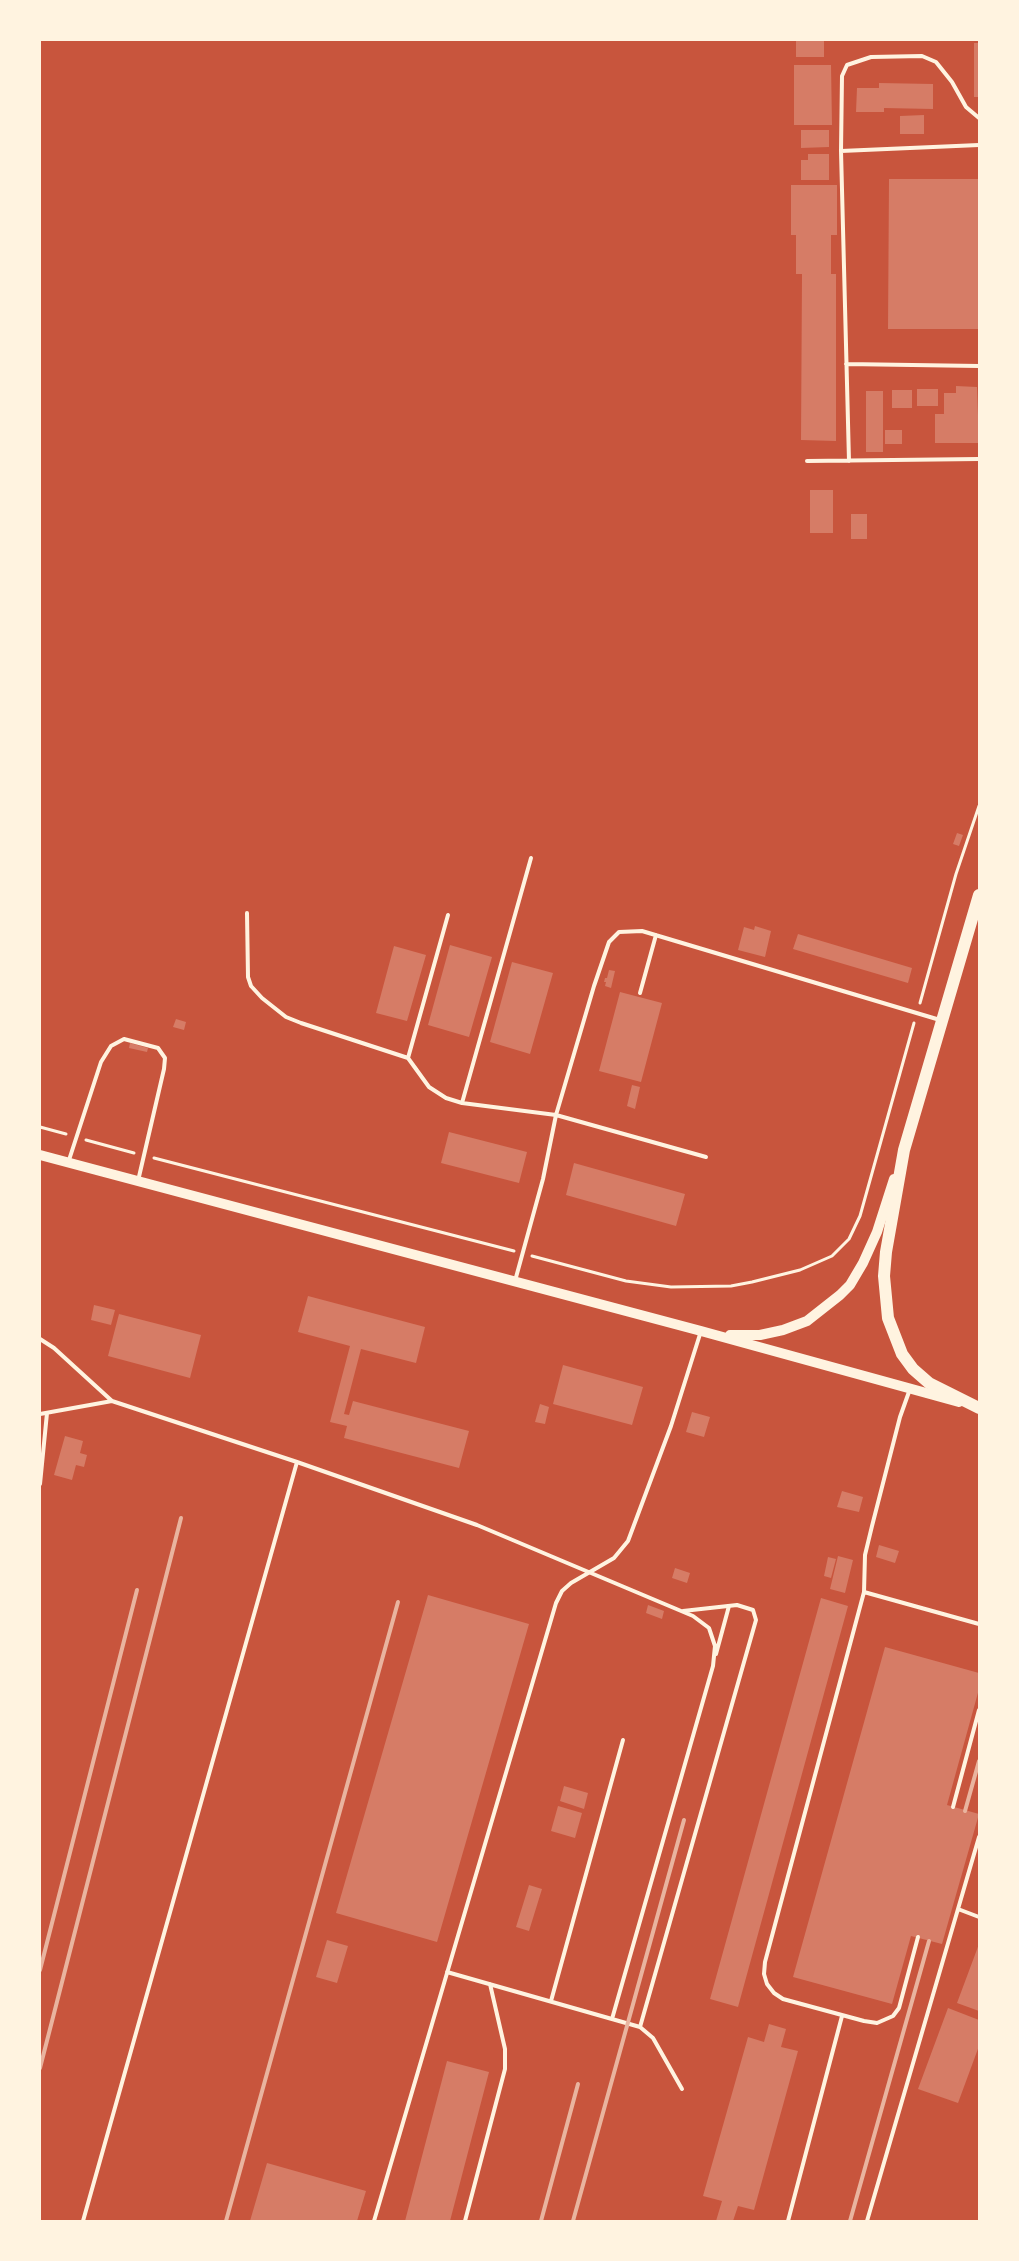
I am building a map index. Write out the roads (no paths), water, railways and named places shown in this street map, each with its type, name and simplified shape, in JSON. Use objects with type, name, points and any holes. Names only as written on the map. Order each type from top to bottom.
[{"type":"main road","points":[[701,1331],[740,1336],[760,1335],[783,1330],[806,1321],[826,1308],[850,1285],[864,1263],[877,1232],[904,1150],[979,895]]},
{"type":"main road","points":[[904,1150],[886,1252],[884,1276],[888,1318],[902,1354],[913,1369],[929,1382],[977,1407]]},
{"type":"main road","points":[[40,1155],[514,1283],[701,1331],[977,1407]]},
{"type":"lane","points":[[849,461],[841,151],[842,76],[847,65],[871,57],[922,56],[936,62],[952,82],[966,107],[979,118]]},
{"type":"lane","points":[[841,151],[979,145]]},
{"type":"lane","points":[[846,364],[979,366]]},
{"type":"lane","points":[[807,461],[979,459]]},
{"type":"lane","points":[[462,1103],[531,858]]},
{"type":"lane","points":[[247,913],[248,977],[251,986],[275,1010],[301,1023],[408,1058],[436,1094],[462,1103],[556,1115],[706,1157]]},
{"type":"lane","points":[[408,1058],[448,915]]},
{"type":"lane","points":[[514,1283],[543,1179],[556,1115],[609,942],[619,932],[630,930],[656,935],[941,1021]]},
{"type":"lane","points":[[640,993],[656,935]]},
{"type":"lane","points":[[68,1162],[101,1062],[111,1046],[124,1039],[158,1048],[165,1058],[138,1182]]},
{"type":"lane","points":[[374,2221],[556,1603],[562,1591],[571,1583],[614,1558],[628,1541],[672,1426],[701,1331]]},
{"type":"lane","points":[[40,1339],[54,1348],[112,1401],[297,1462],[478,1525],[694,1616],[709,1628],[715,1646],[713,1666]]},
{"type":"lane","points":[[910,1389],[900,1417],[865,1555],[864,1592],[765,1962],[764,1974],[767,1984],[774,1993],[783,1999],[842,2016],[877,2023],[893,2016],[899,2008],[918,1937]]},
{"type":"lane","points":[[40,1414],[112,1401]]},
{"type":"lane","points":[[40,1484],[47,1413]]},
{"type":"lane","points":[[83,2221],[297,1462]]},
{"type":"lane","points":[[864,1592],[979,1624]]},
{"type":"lane","points":[[640,2027],[755,1626],[756,1615],[753,1610],[737,1605],[682,1612]]},
{"type":"lane","points":[[612,2019],[729,1606]]},
{"type":"lane","points":[[953,1807],[979,1710]]},
{"type":"lane","points":[[551,2001],[623,1740]]},
{"type":"lane","points":[[867,2221],[979,1837]]},
{"type":"lane","points":[[958,1909],[979,1917]]},
{"type":"lane","points":[[448,1972],[640,2027],[653,2038],[682,2089]]},
{"type":"lane","points":[[465,2221],[505,2069],[505,2049],[490,1984]]},
{"type":"lane","points":[[788,2221],[842,2016]]},
{"type":"railway","points":[[40,2068],[181,1518]]},
{"type":"railway","points":[[40,1970],[137,1590]]},
{"type":"railway","points":[[226,2221],[398,1602]]},
{"type":"railway","points":[[965,1811],[979,1761]]},
{"type":"railway","points":[[573,2221],[684,1820]]},
{"type":"railway","points":[[850,2221],[929,1941]]},
{"type":"railway","points":[[541,2221],[578,2084]]}]
